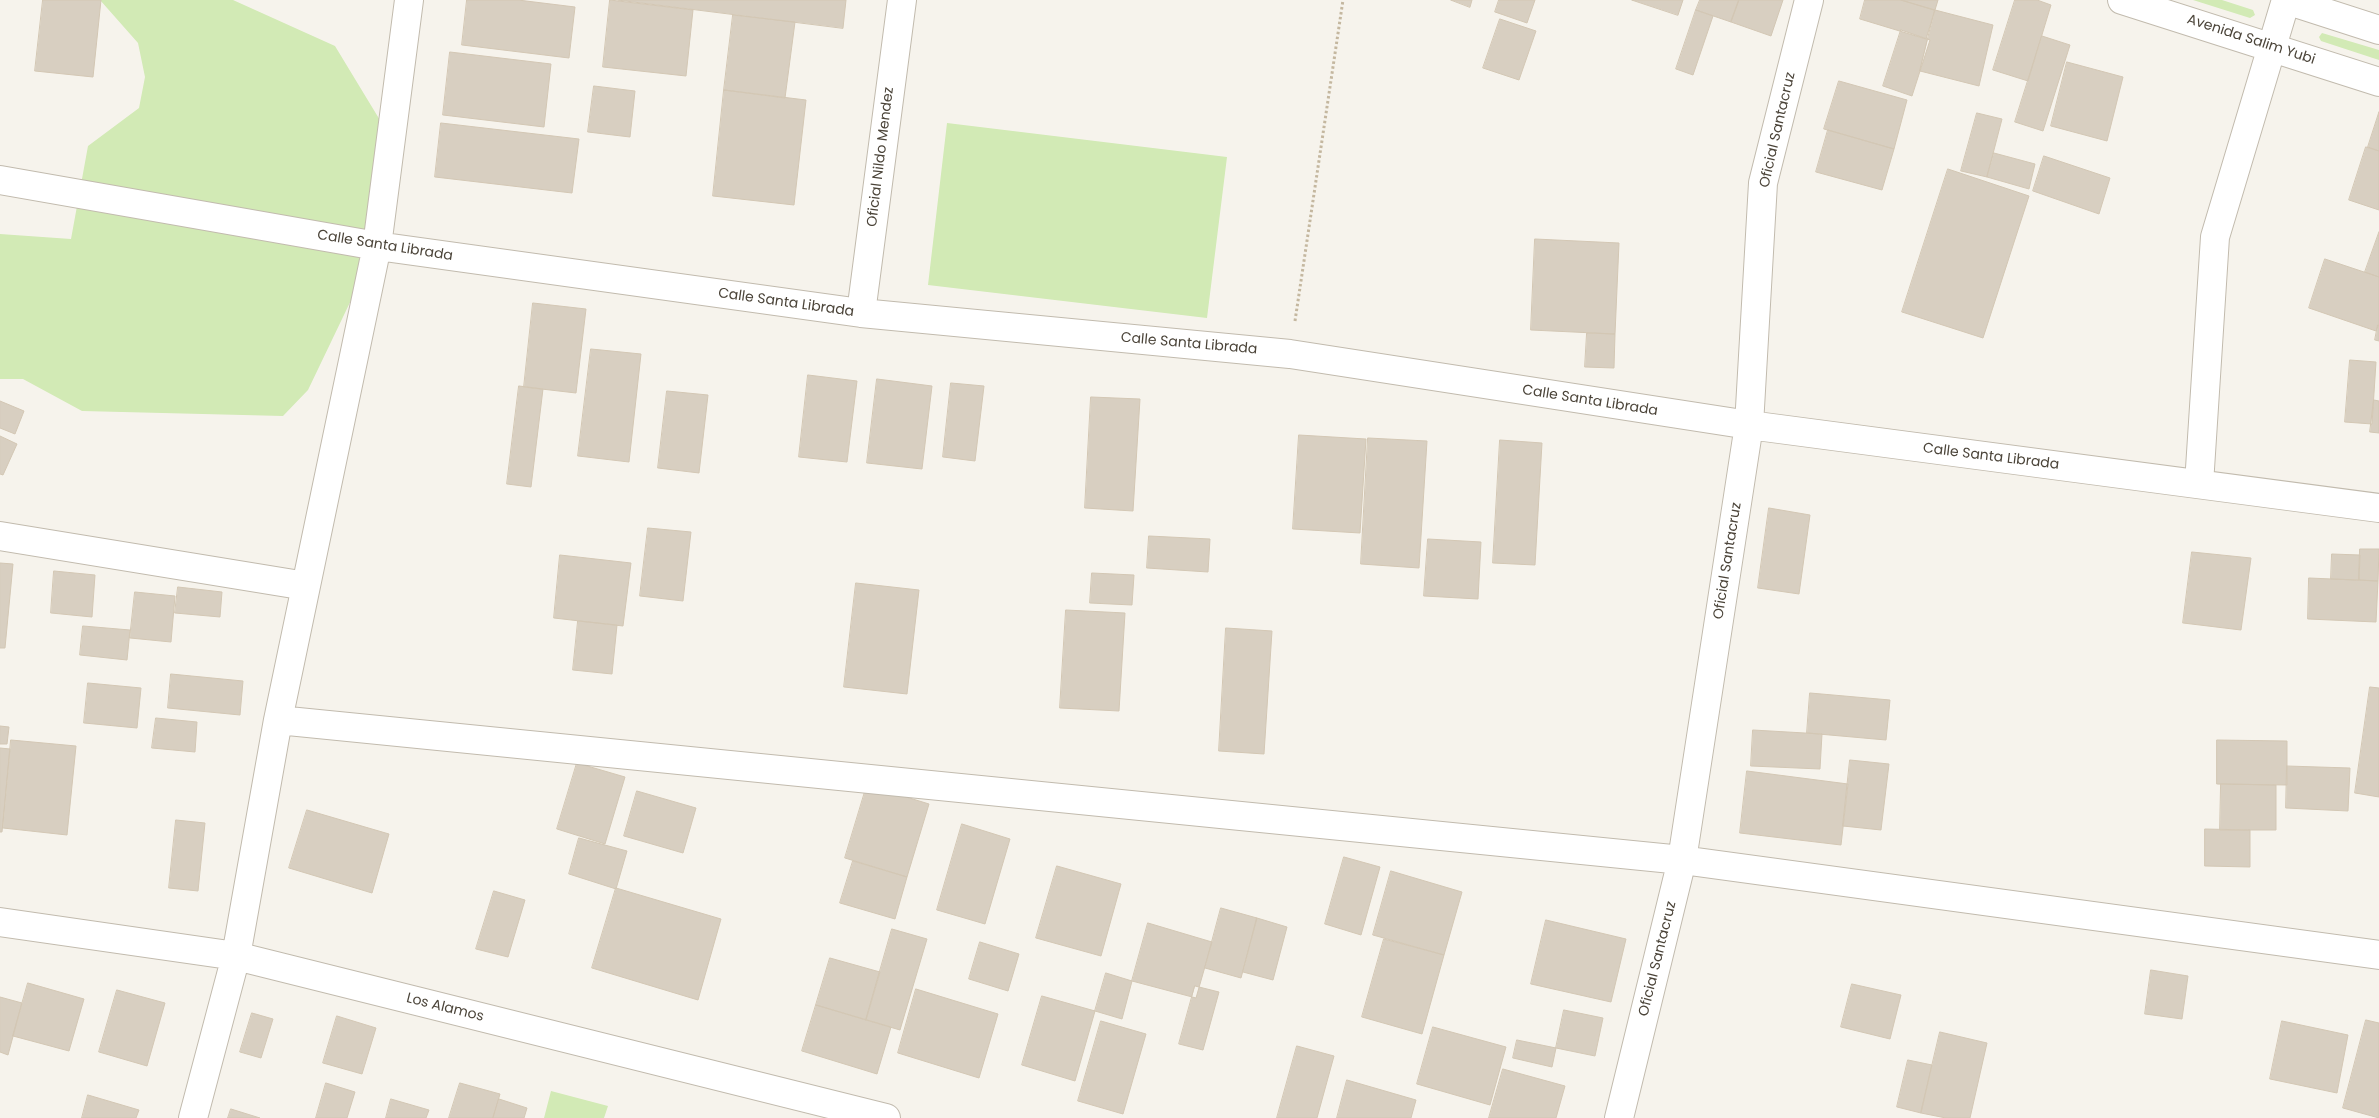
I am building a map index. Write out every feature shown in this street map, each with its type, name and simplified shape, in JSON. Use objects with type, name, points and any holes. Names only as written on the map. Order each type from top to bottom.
[{"type":"street","points":[[194,1118],[236,956],[278,720],[377,246],[409,0]]},
{"type":"street","name":"Oficial Nildo Mendez","points":[[861,313],[902,0]]},
{"type":"street","name":"Oficial Santacruz","points":[[1619,1118],[1682,860],[1748,425],[1763,183],[1809,0]]},
{"type":"street","name":"Avenida Salim Yubi","points":[[2122,0],[2379,82]]},
{"type":"street","points":[[2199,484],[2215,237],[2286,0],[2379,30]]},
{"type":"street","name":"Calle Santa Librada","points":[[0,180],[377,246],[861,313],[1290,354],[1748,425],[2379,508]]},
{"type":"street","points":[[0,536],[306,586]]},
{"type":"street","points":[[278,720],[1682,860],[2379,955]]},
{"type":"street","name":"Los Alamos","points":[[0,922],[236,956],[886,1118]]},
{"type":"path","points":[[1290,354],[1343,0]]},
{"type":"green space","points":[[100,0],[233,0],[335,46],[392,140],[377,246],[308,390],[283,416],[82,411],[23,379],[0,379],[0,234],[71,239],[88,146],[139,108],[145,77],[138,43]]},
{"type":"green space","points":[[2193,0],[2222,0],[2253,10],[2255,15],[2250,18]]},
{"type":"green space","points":[[2322,33],[2379,50],[2379,60],[2321,41],[2319,37]]},
{"type":"green space","points":[[947,123],[1227,157],[1207,318],[928,285]]},
{"type":"green space","points":[[551,1091],[608,1106],[604,1118],[544,1118]]},
{"type":"building","points":[[43,0],[101,0],[93,77],[35,71]]},
{"type":"building","points":[[467,0],[518,0],[575,7],[569,58],[462,45]]},
{"type":"building","points":[[610,0],[693,10],[686,76],[603,67]]},
{"type":"building","points":[[618,0],[846,0],[843,28]]},
{"type":"building","points":[[1451,0],[1472,0],[1470,7]]},
{"type":"building","points":[[1499,0],[1535,0],[1527,23],[1495,12]]},
{"type":"building","points":[[1632,0],[1683,0],[1678,15]]},
{"type":"building","points":[[1700,0],[1739,0],[1731,22],[1696,10]]},
{"type":"building","points":[[1739,0],[1783,0],[1771,36],[1731,22]]},
{"type":"building","points":[[1865,0],[1901,0],[1935,10],[1926,39],[1860,19]]},
{"type":"building","points":[[1901,0],[1938,0],[1935,10]]},
{"type":"building","points":[[2015,0],[2037,0],[2051,5],[2028,81],[1993,70]]},
{"type":"building","points":[[1696,10],[1713,16],[1693,75],[1676,69]]},
{"type":"building","points":[[1935,10],[1993,25],[1979,86],[1920,71]]},
{"type":"building","points":[[733,15],[795,22],[785,98],[724,90]]},
{"type":"building","points":[[1500,19],[1536,31],[1519,80],[1483,68]]},
{"type":"building","points":[[1901,30],[1930,40],[1912,96],[1883,86]]},
{"type":"building","points":[[2042,36],[2070,45],[2043,131],[2015,122]]},
{"type":"building","points":[[450,52],[551,64],[544,127],[443,115]]},
{"type":"building","points":[[2067,62],[2123,77],[2107,141],[2051,126]]},
{"type":"building","points":[[1839,81],[1907,100],[1894,149],[1824,129]]},
{"type":"building","points":[[594,86],[635,91],[630,137],[588,132]]},
{"type":"building","points":[[724,90],[806,100],[794,205],[713,196]]},
{"type":"building","points":[[2379,112],[2379,151],[2368,147]]},
{"type":"building","points":[[1977,113],[2002,119],[1987,177],[1961,171]]},
{"type":"building","points":[[441,123],[579,139],[572,193],[435,177]]},
{"type":"building","points":[[1828,130],[1894,149],[1882,190],[1816,172]]},
{"type":"building","points":[[2366,147],[2379,151],[2379,210],[2349,200]]},
{"type":"building","points":[[1994,153],[2035,164],[2029,189],[1987,177]]},
{"type":"building","points":[[2044,156],[2110,178],[2099,214],[2033,191]]},
{"type":"building","points":[[1948,169],[2029,196],[1983,338],[1902,312]]},
{"type":"building","points":[[2379,232],[2379,277],[2365,272]]},
{"type":"building","points":[[1535,239],[1619,243],[1615,334],[1531,330]]},
{"type":"building","points":[[2325,259],[2379,277],[2379,324],[2376,331],[2309,308]]},
{"type":"building","points":[[533,303],[586,309],[576,393],[524,387]]},
{"type":"building","points":[[2379,325],[2379,341],[2375,340]]},
{"type":"building","points":[[1587,333],[1615,334],[1614,368],[1585,367]]},
{"type":"building","points":[[591,349],[641,354],[629,462],[578,456]]},
{"type":"building","points":[[2350,360],[2376,362],[2372,424],[2345,422]]},
{"type":"building","points":[[808,375],[857,381],[847,462],[799,457]]},
{"type":"building","points":[[877,379],[932,386],[922,469],[867,463]]},
{"type":"building","points":[[951,383],[984,386],[975,461],[943,457]]},
{"type":"building","points":[[519,386],[543,389],[531,487],[507,484]]},
{"type":"building","points":[[667,391],[708,395],[699,473],[658,468]]},
{"type":"building","points":[[1091,397],[1140,399],[1133,511],[1085,508]]},
{"type":"building","points":[[2374,400],[2379,401],[2379,433],[2370,432]]},
{"type":"building","points":[[0,401],[24,411],[15,434],[0,428]]},
{"type":"building","points":[[1299,435],[1366,439],[1360,533],[1293,529]]},
{"type":"building","points":[[0,436],[17,444],[3,475],[0,474]]},
{"type":"building","points":[[1368,438],[1427,441],[1419,568],[1361,564]]},
{"type":"building","points":[[1500,440],[1542,443],[1535,565],[1493,563]]},
{"type":"building","points":[[1769,508],[1810,515],[1799,594],[1758,588]]},
{"type":"building","points":[[648,528],[691,532],[683,601],[640,596]]},
{"type":"building","points":[[1149,536],[1210,539],[1208,572],[1147,568]]},
{"type":"building","points":[[1428,539],[1481,542],[1478,599],[1424,596]]},
{"type":"building","points":[[2360,549],[2379,549],[2378,581],[2359,580]]},
{"type":"building","points":[[2192,552],[2251,558],[2241,630],[2183,623]]},
{"type":"building","points":[[2332,554],[2360,555],[2359,580],[2331,579]]},
{"type":"building","points":[[560,555],[631,563],[623,626],[554,618]]},
{"type":"building","points":[[0,563],[13,564],[5,648],[0,648]]},
{"type":"building","points":[[54,571],[95,575],[92,617],[51,613]]},
{"type":"building","points":[[1092,573],[1134,575],[1132,605],[1090,603]]},
{"type":"building","points":[[2309,578],[2378,581],[2376,622],[2308,619]]},
{"type":"building","points":[[856,583],[919,590],[907,694],[844,687]]},
{"type":"building","points":[[178,587],[222,592],[220,617],[175,613]]},
{"type":"building","points":[[135,592],[175,596],[171,642],[130,638]]},
{"type":"building","points":[[1066,610],[1125,613],[1119,711],[1060,708]]},
{"type":"building","points":[[578,621],[617,625],[612,674],[573,670]]},
{"type":"building","points":[[83,626],[130,630],[127,660],[80,655]]},
{"type":"building","points":[[1226,628],[1272,631],[1264,754],[1219,751]]},
{"type":"building","points":[[171,674],[243,681],[240,715],[168,708]]},
{"type":"building","points":[[88,683],[141,688],[137,728],[84,723]]},
{"type":"building","points":[[2370,687],[2379,688],[2379,797],[2355,793]]},
{"type":"building","points":[[1810,693],[1890,700],[1886,740],[1807,733]]},
{"type":"building","points":[[156,718],[197,722],[195,752],[152,748]]},
{"type":"building","points":[[0,726],[9,727],[7,744],[0,744]]},
{"type":"building","points":[[1753,730],[1822,734],[1820,769],[1751,766]]},
{"type":"building","points":[[11,740],[76,746],[67,835],[3,828]]},
{"type":"building","points":[[2217,740],[2287,741],[2287,785],[2217,784]]},
{"type":"building","points":[[0,748],[10,749],[2,832],[0,832]]},
{"type":"building","points":[[1850,760],[1889,764],[1881,830],[1843,826]]},
{"type":"building","points":[[577,763],[625,777],[605,844],[557,829]]},
{"type":"building","points":[[2287,766],[2350,768],[2348,811],[2286,808]]},
{"type":"building","points":[[1747,771],[1848,784],[1841,845],[1740,833]]},
{"type":"building","points":[[2221,784],[2276,785],[2276,830],[2220,830]]},
{"type":"building","points":[[867,785],[929,804],[907,877],[845,858]]},
{"type":"building","points":[[637,791],[696,808],[683,853],[624,836]]},
{"type":"building","points":[[307,810],[389,834],[372,893],[289,868]]},
{"type":"building","points":[[176,820],[205,823],[198,891],[169,888]]},
{"type":"building","points":[[962,824],[1010,839],[985,924],[937,910]]},
{"type":"building","points":[[2205,829],[2250,830],[2250,867],[2205,866]]},
{"type":"building","points":[[579,838],[627,851],[616,889],[569,874]]},
{"type":"building","points":[[1344,857],[1380,867],[1361,935],[1325,924]]},
{"type":"building","points":[[853,861],[907,877],[895,919],[840,903]]},
{"type":"building","points":[[1057,866],[1121,884],[1101,956],[1036,938]]},
{"type":"building","points":[[1391,871],[1462,892],[1444,955],[1373,935]]},
{"type":"building","points":[[616,888],[721,919],[698,1000],[592,968]]},
{"type":"building","points":[[494,891],[525,900],[508,957],[476,949]]},
{"type":"building","points":[[1221,908],[1257,918],[1241,978],[1205,968]]},
{"type":"building","points":[[1257,918],[1287,927],[1273,980],[1243,972]]},
{"type":"building","points":[[1546,920],[1626,939],[1611,1002],[1531,984]]},
{"type":"building","points":[[1148,923],[1212,942],[1196,998],[1132,981]]},
{"type":"building","points":[[892,929],[927,939],[900,1030],[866,1020]]},
{"type":"building","points":[[1384,939],[1444,955],[1422,1034],[1362,1017]]},
{"type":"building","points":[[980,942],[1019,954],[1008,991],[969,979]]},
{"type":"building","points":[[830,958],[880,972],[866,1020],[816,1005]]},
{"type":"building","points":[[2151,970],[2188,976],[2182,1019],[2145,1014]]},
{"type":"building","points":[[1106,973],[1132,981],[1122,1019],[1095,1011]]},
{"type":"building","points":[[28,983],[84,999],[69,1051],[13,1036]]},
{"type":"building","points":[[1852,984],[1901,995],[1890,1039],[1841,1027]]},
{"type":"building","points":[[1195,986],[1219,992],[1203,1050],[1179,1044]]},
{"type":"building","points":[[916,989],[998,1014],[979,1078],[898,1053]]},
{"type":"building","points":[[117,990],[165,1003],[147,1066],[99,1052]]},
{"type":"building","points":[[1042,996],[1095,1011],[1075,1081],[1022,1065]]},
{"type":"building","points":[[0,997],[22,1003],[8,1055],[0,1052]]},
{"type":"building","points":[[816,1005],[891,1027],[877,1074],[802,1051]]},
{"type":"building","points":[[1564,1010],[1603,1018],[1595,1056],[1556,1048]]},
{"type":"building","points":[[252,1013],[273,1019],[261,1058],[240,1052]]},
{"type":"building","points":[[337,1016],[376,1028],[362,1074],[323,1063]]},
{"type":"building","points":[[2366,1020],[2379,1023],[2379,1118],[2343,1108]]},
{"type":"building","points":[[1101,1021],[1146,1034],[1123,1114],[1078,1101]]},
{"type":"building","points":[[2282,1021],[2348,1035],[2337,1093],[2270,1079]]},
{"type":"building","points":[[1433,1027],[1506,1047],[1490,1105],[1417,1084]]},
{"type":"building","points":[[1940,1032],[1987,1043],[1970,1118],[1946,1118],[1921,1113]]},
{"type":"building","points":[[1517,1040],[1556,1048],[1552,1067],[1513,1058]]},
{"type":"building","points":[[1297,1046],[1334,1056],[1317,1118],[1277,1118]]},
{"type":"building","points":[[1908,1060],[1932,1065],[1921,1113],[1897,1107]]},
{"type":"building","points":[[1503,1069],[1565,1086],[1556,1118],[1489,1118]]},
{"type":"building","points":[[1347,1080],[1416,1100],[1411,1118],[1337,1118]]},
{"type":"building","points":[[326,1083],[355,1092],[347,1118],[316,1118]]},
{"type":"building","points":[[460,1083],[500,1094],[493,1118],[449,1118]]},
{"type":"building","points":[[88,1095],[139,1110],[136,1118],[82,1118]]},
{"type":"building","points":[[391,1099],[429,1110],[426,1118],[386,1118]]},
{"type":"building","points":[[499,1099],[527,1108],[524,1118],[493,1118]]},
{"type":"building","points":[[231,1109],[260,1118],[228,1118]]}]
